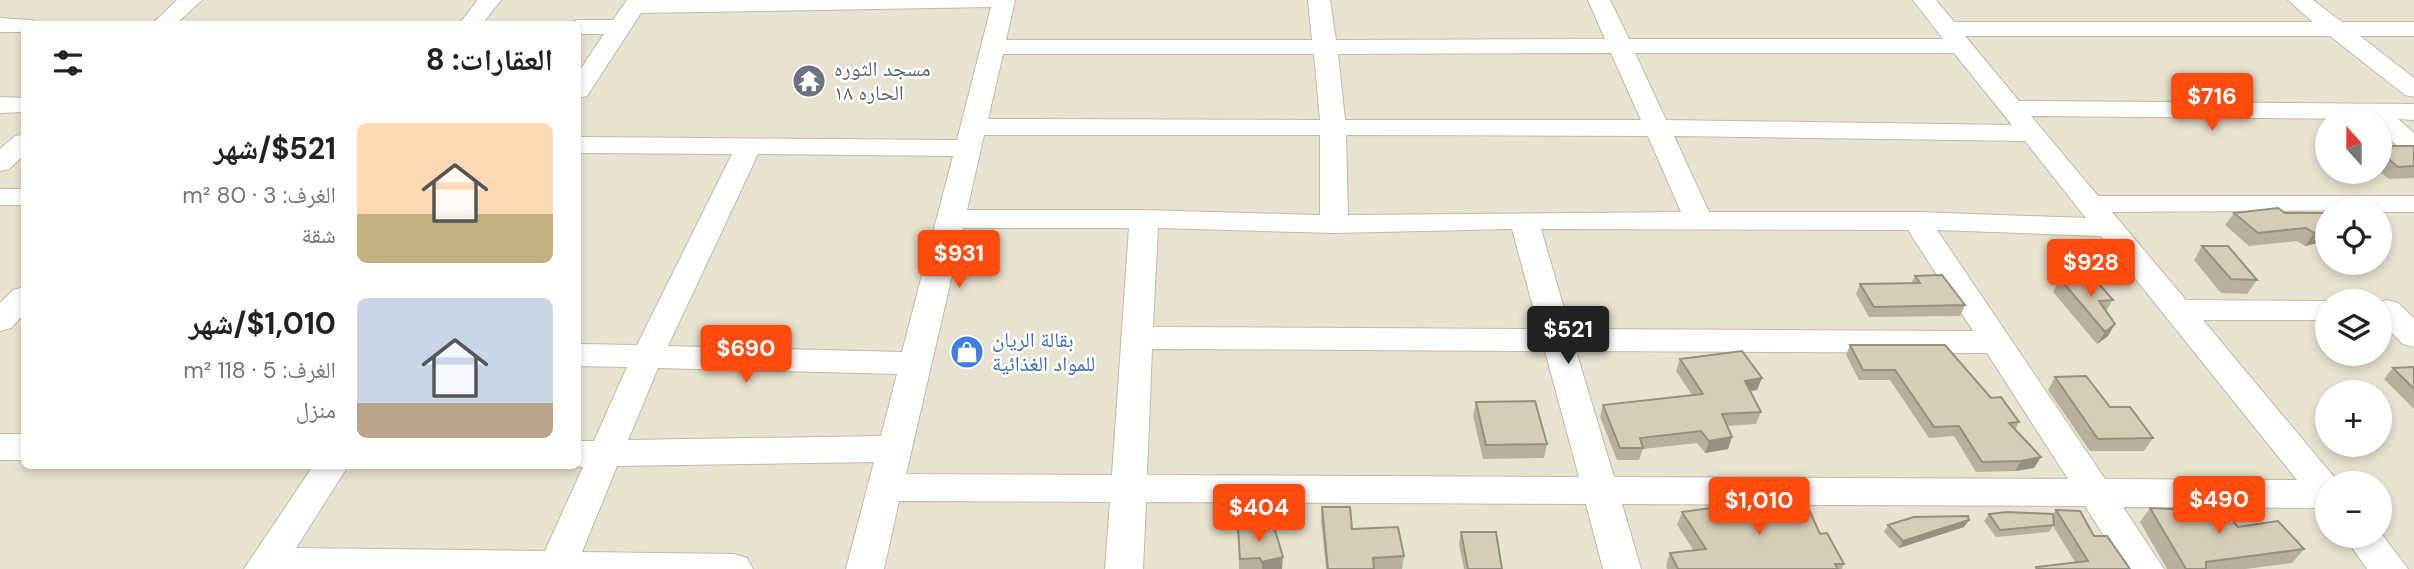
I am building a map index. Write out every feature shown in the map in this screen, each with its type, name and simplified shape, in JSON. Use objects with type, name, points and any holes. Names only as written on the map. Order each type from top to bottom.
[{"type":"street","points":[[166,21],[191,0]]},
{"type":"street","points":[[472,21],[490,0]]},
{"type":"street","points":[[581,86],[636,3],[1004,0],[865,569]]},
{"type":"street","points":[[1319,0],[1337,166],[1334,224]]},
{"type":"street","points":[[1599,0],[1699,220]]},
{"type":"street","points":[[1924,0],[2030,133],[2101,215],[2315,478]]},
{"type":"street","points":[[2300,0],[2414,90]]},
{"type":"street","points":[[0,25],[21,25]]},
{"type":"street","points":[[581,26],[620,27]]},
{"type":"street","points":[[992,47],[1619,45],[2414,29]]},
{"type":"street","points":[[0,105],[21,105]]},
{"type":"street","points":[[2010,108],[2315,111]]},
{"type":"street","points":[[2392,112],[2414,112]]},
{"type":"street","points":[[581,145],[749,146],[1334,127],[2030,133]]},
{"type":"street","points":[[2392,128],[2414,146]]},
{"type":"street","points":[[0,163],[21,145]]},
{"type":"street","points":[[557,568],[592,454],[647,357],[749,146]]},
{"type":"street","points":[[0,197],[21,197]]},
{"type":"street","points":[[950,219],[1144,219],[1334,224],[1524,220],[1917,221],[2414,204]]},
{"type":"street","points":[[1124,569],[1144,219]]},
{"type":"street","points":[[1524,220],[1622,569]]},
{"type":"street","points":[[1917,221],[2145,569]]},
{"type":"street","points":[[2179,310],[2315,310]]},
{"type":"street","points":[[2394,310],[2414,336]]},
{"type":"street","points":[[1138,338],[1998,342]]},
{"type":"street","points":[[581,355],[916,363]]},
{"type":"street","points":[[0,446],[21,447]]},
{"type":"street","points":[[592,454],[895,449]]},
{"type":"street","points":[[265,566],[329,469]]},
{"type":"street","points":[[885,487],[2315,494]]},
{"type":"street","points":[[2372,548],[2389,569]]},
{"type":"street","points":[[265,566],[734,569]]},
{"type":"shaded area","points":[[0,0],[2414,0],[2414,569],[0,569]]},
{"type":"building","points":[[2392,146],[2414,146],[2414,166],[2398,167],[2392,162]]},
{"type":"building","points":[[2278,208],[2285,213],[2315,213],[2315,233],[2306,228],[2258,233],[2234,213]]},
{"type":"building","points":[[2202,246],[2228,246],[2257,280],[2231,279]]},
{"type":"building","points":[[1942,275],[1965,305],[1874,307],[1860,284],[1920,283],[1915,276]]},
{"type":"building","points":[[2093,277],[2113,300],[2099,301],[2115,324],[2105,332],[2060,279]]},
{"type":"building","points":[[1850,345],[1945,345],[1991,398],[2001,397],[2019,422],[2009,423],[2041,457],[2021,461],[1982,462],[1959,426],[1934,427],[1895,370],[1863,370]]},
{"type":"building","points":[[1742,351],[1762,378],[1745,381],[1761,412],[1722,414],[1732,437],[1709,441],[1701,431],[1640,438],[1643,448],[1620,448],[1603,405],[1703,394],[1680,359]]},
{"type":"building","points":[[2414,367],[2414,389],[2393,368]]},
{"type":"building","points":[[2086,376],[2110,407],[2130,407],[2153,438],[2098,439],[2055,377]]},
{"type":"building","points":[[1535,401],[1547,444],[1486,445],[1476,402]]},
{"type":"building","points":[[1759,494],[1802,494],[1820,534],[1827,533],[1844,564],[1835,564],[1838,569],[1678,569],[1670,553],[1706,549],[1682,512],[1762,501]]},
{"type":"building","points":[[2219,505],[2238,527],[2278,521],[2304,549],[2206,562],[2206,569],[2186,569],[2150,508]]},
{"type":"building","points":[[1322,507],[1350,507],[1352,529],[1398,527],[1404,556],[1373,558],[1374,569],[1328,569]]},
{"type":"building","points":[[2056,510],[2080,511],[2094,536],[2107,536],[2130,569],[2037,569],[2036,567],[2088,561]]},
{"type":"building","points":[[1989,514],[2053,514],[2054,525],[2000,530]]},
{"type":"building","points":[[1968,516],[1969,520],[1903,541],[1888,525],[1914,517]]},
{"type":"building","points":[[1274,527],[1283,557],[1262,562],[1260,558],[1240,559],[1238,528]]},
{"type":"building","points":[[1461,532],[1496,532],[1502,569],[1468,569]]},
{"type":"place","name":"مسجد الثوره الحاره ١٨","points":[[809,81]]},
{"type":"place","name":"بقالة الريان للمواد الغذائية","points":[[967,352]]}]
